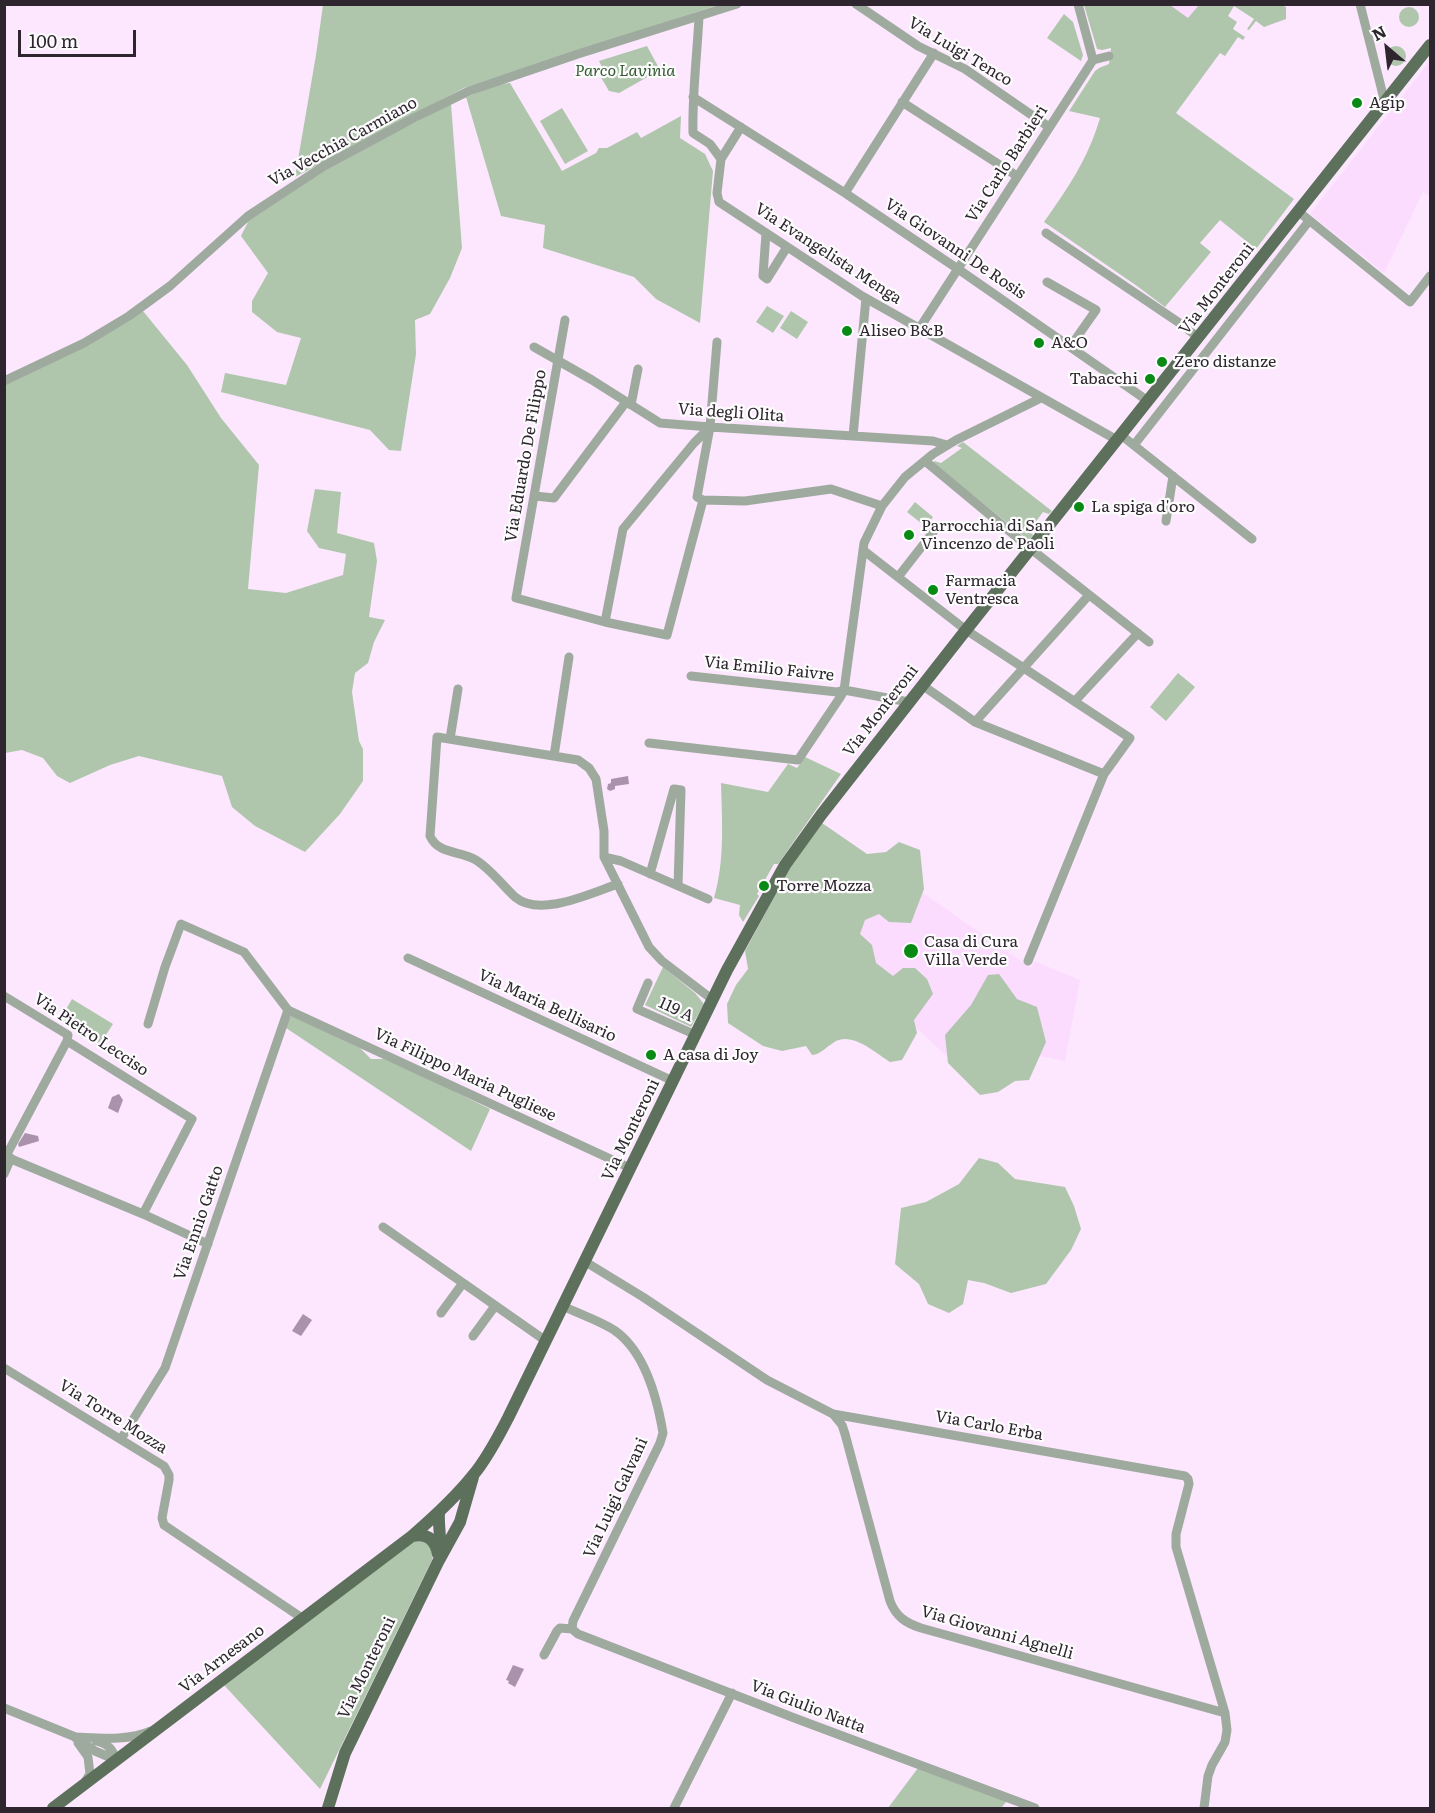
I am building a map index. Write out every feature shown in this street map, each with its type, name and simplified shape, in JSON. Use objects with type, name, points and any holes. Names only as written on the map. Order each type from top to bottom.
[{"type":"main road","name":"Via Monteroni","points":[[412,1536],[439,1513],[475,1473],[493,1445],[754,918],[785,865],[922,685],[1431,45]]},
{"type":"main road","name":"Via Monteroni","points":[[328,1809],[345,1753],[438,1558],[454,1534],[464,1511],[475,1473]]},
{"type":"main road","name":"Via Monteroni","points":[[438,1558],[441,1536],[439,1513]]},
{"type":"main road","points":[[439,1513],[450,1519],[454,1526],[454,1534]]},
{"type":"main road","name":"Via Arnesano","points":[[53,1809],[412,1536]]},
{"type":"main road","points":[[412,1536],[427,1536],[433,1540],[438,1558]]},
{"type":"main road","name":"Via Monteroni","points":[[332,1791],[333,1809]]},
{"type":"street","name":"Via Vecchia Carmiano","points":[[4,381],[84,343],[129,316],[170,286],[248,216],[298,181],[469,91],[737,4]]},
{"type":"street","name":"Via Luigi Tenco","points":[[856,4],[918,45],[965,69],[1049,127]]},
{"type":"street","points":[[1078,4],[1093,60],[1109,56]]},
{"type":"street","points":[[1360,4],[1385,103]]},
{"type":"street","points":[[699,17],[693,97],[693,134],[710,144],[721,159],[741,128]]},
{"type":"street","points":[[845,193],[934,53]]},
{"type":"street","name":"Via Carlo Barbieri","points":[[919,329],[1093,60]]},
{"type":"street","name":"Via Giovanni De Rosis","points":[[693,97],[845,193],[1148,401]]},
{"type":"street","points":[[902,102],[1017,176]]},
{"type":"street","name":"Via Evangelista Menga","points":[[721,159],[717,193],[719,202],[866,298],[1041,398],[1134,445],[1252,539]]},
{"type":"street","points":[[1299,212],[1410,302],[1431,276]]},
{"type":"street","name":"Via Monteroni","points":[[1134,445],[1309,221]]},
{"type":"street","points":[[766,233],[763,276],[767,279],[787,247]]},
{"type":"street","points":[[1046,233],[1199,338]]},
{"type":"street","points":[[1047,282],[1096,310],[1070,347]]},
{"type":"street","points":[[853,436],[866,298]]},
{"type":"street","name":"Via Eduardo De Filippo","points":[[566,320],[516,598],[605,622]]},
{"type":"street","points":[[717,342],[710,428],[697,497],[703,500],[745,501],[831,489],[882,506]]},
{"type":"street","name":"Via degli Olita","points":[[534,347],[660,423],[933,441],[947,445]]},
{"type":"street","points":[[535,496],[554,498],[628,403],[638,369]]},
{"type":"street","points":[[649,743],[798,760],[842,696],[864,543],[882,506],[905,477],[947,445],[1041,398]]},
{"type":"street","points":[[703,500],[667,635],[605,622],[623,529],[694,443],[710,428]]},
{"type":"street","points":[[925,461],[1031,549],[1149,642]]},
{"type":"street","points":[[1166,522],[1173,476]]},
{"type":"street","points":[[898,577],[937,527]]},
{"type":"street","points":[[863,550],[966,630],[1130,738],[1104,774],[1028,961]]},
{"type":"street","points":[[975,722],[1089,595]]},
{"type":"street","points":[[1075,701],[1137,633]]},
{"type":"street","points":[[554,756],[569,657]]},
{"type":"street","name":"Via Emilio Faivre","points":[[691,676],[837,692],[843,690],[909,702]]},
{"type":"street","points":[[922,685],[975,722],[1104,774]]},
{"type":"street","points":[[450,739],[458,689]]},
{"type":"street","points":[[618,884],[544,906],[530,904],[518,899],[474,859],[439,848],[432,843],[430,836],[437,737],[578,760],[589,768],[596,779],[604,831],[604,857],[618,884],[649,946],[662,961],[713,1000]]},
{"type":"street","points":[[650,874],[674,789],[681,790],[678,886]]},
{"type":"street","points":[[604,857],[621,861],[708,899]]},
{"type":"street","points":[[148,1024],[165,967],[182,924],[244,952],[288,1010]]},
{"type":"street","name":"Via Maria Bellisario","points":[[408,958],[673,1081]]},
{"type":"street","name":"119 A","points":[[648,983],[637,1008],[696,1035]]},
{"type":"street","name":"Via Pietro Lecciso","points":[[4,996],[68,1035],[67,1041],[192,1119],[143,1214]]},
{"type":"street","name":"Via Filippo Maria Pugliese","points":[[288,1010],[630,1168]]},
{"type":"street","name":"Via Ennio Gatto","points":[[121,1439],[165,1368],[288,1010]]},
{"type":"street","points":[[4,1174],[7,1157],[67,1041]]},
{"type":"street","points":[[7,1157],[143,1214],[207,1244]]},
{"type":"street","points":[[383,1227],[546,1341]]},
{"type":"street","name":"Via Carlo Erba","points":[[584,1261],[643,1297],[767,1380],[833,1414],[1185,1476],[1189,1484],[1176,1534],[1176,1547],[1225,1713]]},
{"type":"street","points":[[441,1313],[463,1283]]},
{"type":"street","points":[[473,1336],[495,1306]]},
{"type":"street","name":"Via Luigi Galvani","points":[[563,1306],[614,1330],[632,1348],[645,1371],[663,1433],[616,1536],[573,1621],[572,1629]]},
{"type":"street","name":"Via Torre Mozza","points":[[4,1368],[164,1466],[169,1484],[162,1518],[164,1525],[302,1618]]},
{"type":"street","name":"Via Giovanni Agnelli","points":[[833,1414],[842,1425],[845,1434],[892,1608],[901,1619],[921,1628],[1225,1713]]},
{"type":"street","points":[[544,1654],[560,1628],[572,1629]]},
{"type":"street","name":"Via Giulio Natta","points":[[572,1629],[578,1634],[1035,1809]]},
{"type":"street","points":[[674,1809],[732,1693]]},
{"type":"street","points":[[4,1708],[73,1737],[95,1752],[116,1760]]},
{"type":"street","points":[[1204,1809],[1208,1776],[1225,1742],[1227,1730],[1225,1713]]},
{"type":"street","points":[[73,1737],[124,1737],[145,1734],[159,1728]]},
{"type":"street","points":[[73,1737],[88,1757],[90,1774],[82,1786]]},
{"type":"shaded area","points":[[1170,5],[1199,5],[1188,19]]},
{"type":"shaded area","points":[[1430,61],[1430,196],[1423,192],[1384,273],[1310,214]]},
{"type":"shaded area","points":[[628,776],[629,784],[615,786],[615,789],[610,791],[607,789],[611,779]]},
{"type":"shaded area","name":"Casa di Cura Villa Verde","points":[[822,823],[1031,968],[1034,961],[1080,980],[1065,1061],[1002,1049],[966,1074],[911,1023],[794,860]]},
{"type":"shaded area","points":[[119,1094],[123,1100],[118,1113],[108,1108],[112,1097]]},
{"type":"shaded area","points":[[25,1133],[38,1136],[39,1141],[19,1147],[18,1144]]},
{"type":"shaded area","points":[[303,1314],[312,1320],[301,1336],[292,1331]]},
{"type":"shaded area","points":[[513,1665],[524,1669],[515,1687],[506,1680]]},
{"type":"green space","points":[[1279,4],[1286,7],[1286,19],[1264,27],[1256,21],[1249,30],[1247,29],[1254,19],[1234,6],[1228,16],[1237,22],[1233,29],[1245,37],[1243,40],[1238,37],[1225,56],[1220,53],[1176,113],[1294,199],[1256,249],[1220,220],[1200,243],[1211,252],[1165,307],[1044,222],[1083,160],[1100,118],[1069,111],[1095,71],[1109,64],[1111,48],[1097,49],[1084,5],[1170,5],[1188,18],[1199,5]]},
{"type":"green space","points":[[323,5],[718,5],[464,88],[295,177]]},
{"type":"green space","points":[[1409,7],[1416,10],[1419,17],[1416,24],[1409,27],[1402,24],[1399,17],[1402,10]]},
{"type":"green space","points":[[1064,14],[1073,22],[1083,55],[1081,61],[1047,38]]},
{"type":"green space","name":"Parco Lavinia","points":[[647,46],[660,70],[619,93],[609,91],[599,74],[604,71],[599,61]]},
{"type":"green space","points":[[1396,46],[1403,49],[1406,56],[1403,63],[1396,66],[1389,63],[1386,56],[1389,49]]},
{"type":"green space","points":[[510,83],[562,171],[596,153],[599,148],[607,148],[637,132],[641,138],[681,116],[680,138],[705,154],[713,171],[700,323],[656,299],[634,277],[543,248],[545,225],[501,216],[466,97],[500,84]]},
{"type":"green space","points":[[451,104],[462,248],[450,278],[430,314],[415,320],[416,354],[401,451],[389,450],[370,430],[221,392],[225,373],[286,385],[301,338],[277,332],[252,312],[252,301],[268,273],[241,236],[250,218],[325,169]]},
{"type":"green space","points":[[562,108],[588,151],[565,164],[540,121]]},
{"type":"green space","points":[[767,306],[784,316],[773,333],[756,322]]},
{"type":"green space","points":[[143,311],[187,365],[221,418],[259,465],[248,589],[286,593],[343,575],[346,554],[319,548],[307,531],[315,489],[341,492],[337,533],[374,543],[377,561],[369,617],[385,620],[374,642],[368,663],[355,673],[352,692],[359,741],[363,749],[363,781],[340,814],[305,852],[255,826],[232,807],[222,776],[139,756],[110,765],[70,783],[57,776],[43,758],[22,750],[5,753],[5,384]]},
{"type":"green space","points":[[791,311],[808,322],[797,339],[780,328]]},
{"type":"green space","points":[[963,442],[1052,511],[1049,514],[1043,512],[1029,531],[1033,535],[1030,539],[1027,539],[933,463],[934,461],[941,463],[962,448],[957,446]]},
{"type":"green space","points":[[915,502],[933,517],[926,527],[907,512]]},
{"type":"green space","points":[[1178,673],[1195,687],[1166,721],[1150,707]]},
{"type":"green space","points":[[805,757],[841,774],[778,864],[774,864],[757,894],[759,896],[743,922],[739,915],[740,905],[714,898],[721,855],[721,783],[768,792],[788,764],[797,768]]},
{"type":"green space","points":[[822,823],[867,854],[886,852],[899,842],[920,850],[924,889],[911,923],[889,922],[879,914],[865,920],[860,934],[872,945],[876,963],[893,976],[903,968],[915,968],[927,979],[933,994],[914,1020],[917,1033],[902,1060],[890,1062],[863,1044],[847,1039],[833,1043],[812,1055],[806,1046],[782,1051],[763,1046],[728,1023],[727,1004],[736,985],[748,969],[745,951],[794,860]]},
{"type":"green space","points":[[663,967],[695,993],[704,1004],[691,1027],[645,1005]]},
{"type":"green space","points":[[999,974],[1017,999],[1037,1007],[1046,1042],[1029,1080],[1015,1081],[998,1092],[980,1095],[948,1063],[945,1035],[971,1005],[988,975]]},
{"type":"green space","points":[[72,999],[113,1024],[100,1044],[60,1020]]},
{"type":"green space","points":[[292,1016],[360,1048],[371,1059],[384,1059],[490,1109],[471,1151],[286,1028],[289,1017]]},
{"type":"green space","points":[[979,1158],[998,1163],[1015,1179],[1065,1187],[1081,1229],[1071,1250],[1046,1284],[1011,1293],[968,1280],[963,1304],[949,1313],[928,1304],[919,1284],[895,1264],[901,1208],[926,1202],[959,1184]]},
{"type":"green space","points":[[414,1539],[427,1539],[433,1556],[432,1560],[320,1789],[223,1684]]},
{"type":"green space","points":[[918,1768],[1007,1801],[1001,1808],[888,1808]]},
{"type":"place","name":"Agip","points":[[1357,103]]},
{"type":"place","name":"Aliseo B&B","points":[[847,331]]},
{"type":"place","name":"A&O","points":[[1039,343]]},
{"type":"place","name":"Zero distanze","points":[[1162,362]]},
{"type":"place","name":"Tabacchi","points":[[1150,379]]},
{"type":"place","name":"La spiga d'oro","points":[[1079,507]]},
{"type":"place","name":"Parrocchia di San Vincenzo de Paoli","points":[[909,535]]},
{"type":"place","name":"Farmacia Ventresca","points":[[933,590]]},
{"type":"place","name":"Torre Mozza","points":[[764,886]]},
{"type":"place","name":"Casa di Cura Villa Verde","points":[[911,951]]},
{"type":"place","name":"A casa di Joy","points":[[651,1055]]}]
